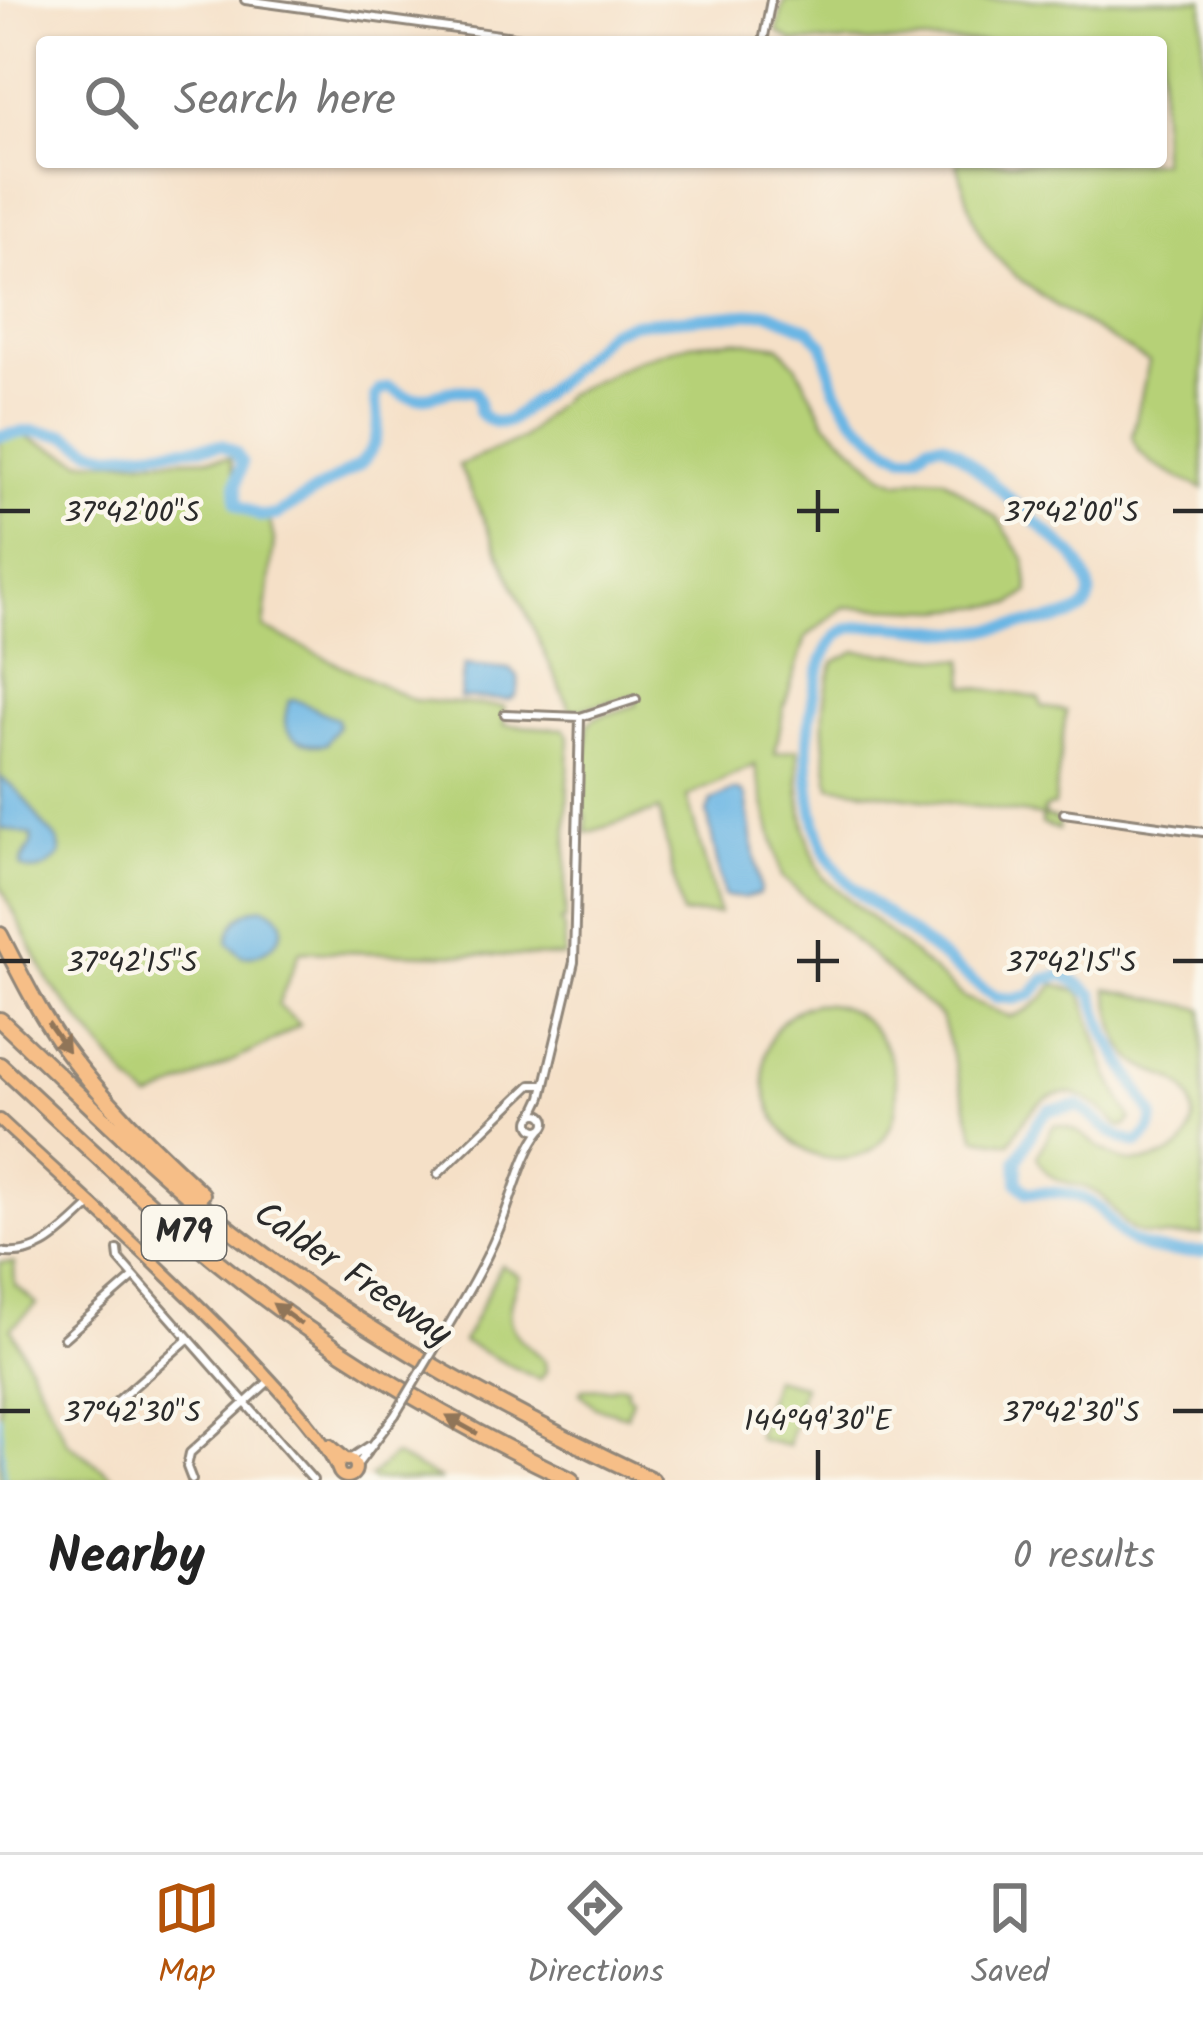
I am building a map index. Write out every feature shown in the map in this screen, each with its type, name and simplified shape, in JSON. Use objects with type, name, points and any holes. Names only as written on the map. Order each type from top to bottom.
[{"type":"highway","points":[[0,935],[60,1042],[132,1126],[268,1252],[358,1322]]},
{"type":"highway","name":"Calder Freeway","points":[[0,1020],[208,1211],[301,1282],[492,1402],[652,1480]]},
{"type":"highway","name":"Calder Freeway","points":[[0,1065],[163,1216],[284,1312],[428,1406],[571,1480]]},
{"type":"main road","points":[[0,1120],[235,1342],[350,1470]]},
{"type":"street","points":[[245,0],[506,36]]},
{"type":"street","points":[[765,36],[771,0]]},
{"type":"street","points":[[506,714],[580,717],[636,699]]},
{"type":"street","points":[[528,1150],[530,1122],[544,1091],[574,962],[580,717]]},
{"type":"street","points":[[1064,813],[1203,832]]},
{"type":"street","points":[[438,1174],[532,1084],[544,1091]]},
{"type":"street","points":[[350,1470],[395,1414],[490,1250],[528,1150],[546,1123],[544,1091]]},
{"type":"street","points":[[533,1116],[544,1117]]},
{"type":"street","points":[[531,1126],[542,1129]]},
{"type":"street","points":[[0,1252],[25,1254],[40,1248],[91,1204]]},
{"type":"street","points":[[118,1250],[118,1258],[134,1277],[313,1480]]},
{"type":"street","points":[[64,1338],[134,1277]]},
{"type":"street","points":[[106,1411],[188,1339]]},
{"type":"street","points":[[192,1480],[190,1453],[270,1380]]},
{"type":"green space","points":[[784,0],[1203,0],[1199,146],[1203,147],[1203,489],[1152,463],[1132,437],[1149,362],[1010,271],[980,233],[959,168],[1167,168],[1167,36],[784,36],[777,32]]},
{"type":"green space","points":[[733,340],[779,346],[796,365],[826,422],[883,475],[900,482],[944,478],[998,519],[1025,560],[1029,592],[1012,604],[942,610],[844,607],[806,637],[775,754],[798,749],[803,816],[824,878],[963,997],[1010,1017],[1035,1004],[1054,984],[1082,995],[1108,1074],[1131,1119],[1126,1126],[1119,1126],[1087,1099],[1058,1094],[1033,1109],[1010,1143],[976,1138],[941,1017],[782,877],[755,765],[687,797],[719,913],[682,915],[659,810],[586,833],[588,724],[637,705],[635,695],[571,711],[459,465],[522,439],[565,395],[640,359],[690,344]]},
{"type":"green space","points":[[22,435],[82,461],[230,458],[244,513],[262,521],[269,517],[274,540],[264,628],[413,700],[504,707],[504,725],[564,729],[569,736],[565,920],[561,921],[564,957],[300,951],[278,1005],[300,1025],[150,1100],[130,1082],[50,983],[0,885],[0,438]]},
{"type":"green space","points":[[856,651],[964,660],[965,686],[1039,698],[1042,707],[1066,711],[1054,806],[1043,811],[1046,817],[1059,820],[1058,830],[1042,824],[1042,816],[830,786],[824,739],[826,693],[834,662]]},
{"type":"green space","points":[[1107,989],[1203,1009],[1203,1235],[1134,1231],[1100,1195],[1056,1179],[1037,1156],[1054,1125],[1076,1131],[1113,1156],[1135,1162],[1169,1154],[1189,1135],[1193,1112],[1189,1097],[1179,1084],[1138,1063],[1125,1050]]},
{"type":"green space","points":[[814,1004],[845,1008],[869,1025],[886,1049],[895,1077],[896,1106],[888,1132],[870,1151],[842,1159],[814,1155],[791,1140],[775,1117],[766,1091],[764,1063],[771,1037],[788,1017]]},
{"type":"green space","points":[[0,1262],[14,1263],[15,1285],[37,1304],[11,1328],[67,1442],[117,1480],[0,1480]]},
{"type":"green space","points":[[501,1265],[519,1276],[510,1305],[511,1325],[545,1361],[540,1380],[463,1342]]},
{"type":"green space","points":[[773,1378],[803,1385],[788,1446],[757,1436]]},
{"type":"green space","points":[[627,1387],[632,1398],[627,1416],[595,1407],[580,1393],[582,1389]]},
{"type":"green space","points":[[394,1455],[441,1480],[373,1480],[370,1477]]},
{"type":"water","points":[[464,665],[510,669],[518,677],[516,694],[508,700],[460,698]]},
{"type":"water","points":[[289,700],[337,719],[338,726],[326,744],[306,743],[288,731],[286,712]]},
{"type":"water","points":[[0,777],[23,797],[57,840],[60,855],[42,869],[21,866],[31,835],[0,828]]},
{"type":"water","points":[[733,790],[746,797],[760,889],[759,894],[743,898],[724,896],[707,812],[711,801]]},
{"type":"water","points":[[263,907],[281,920],[279,937],[264,951],[242,956],[228,942],[232,929],[244,914]]},
{"type":"waterway","points":[[0,436],[31,431],[66,435],[112,454],[222,445],[242,463],[237,504],[259,516],[276,515],[366,457],[377,434],[375,397],[380,390],[389,387],[417,398],[475,392],[479,412],[493,422],[505,422],[558,381],[609,331],[633,323],[768,312],[810,330],[823,345],[836,390],[853,417],[904,456],[918,454],[928,444],[943,443],[957,451],[1073,555],[1090,591],[1081,611],[1054,620],[963,632],[860,626],[838,635],[819,671],[809,729],[810,790],[825,849],[860,894],[996,997],[1030,995],[1045,979],[1063,975],[1093,995],[1106,1035],[1153,1115],[1151,1128],[1138,1143],[1113,1133],[1078,1106],[1049,1110],[1017,1161],[1018,1182],[1027,1192],[1070,1194],[1090,1202],[1130,1241],[1143,1246],[1203,1252]]},
{"type":"waterway","points":[[0,1415],[5,1480]]}]
